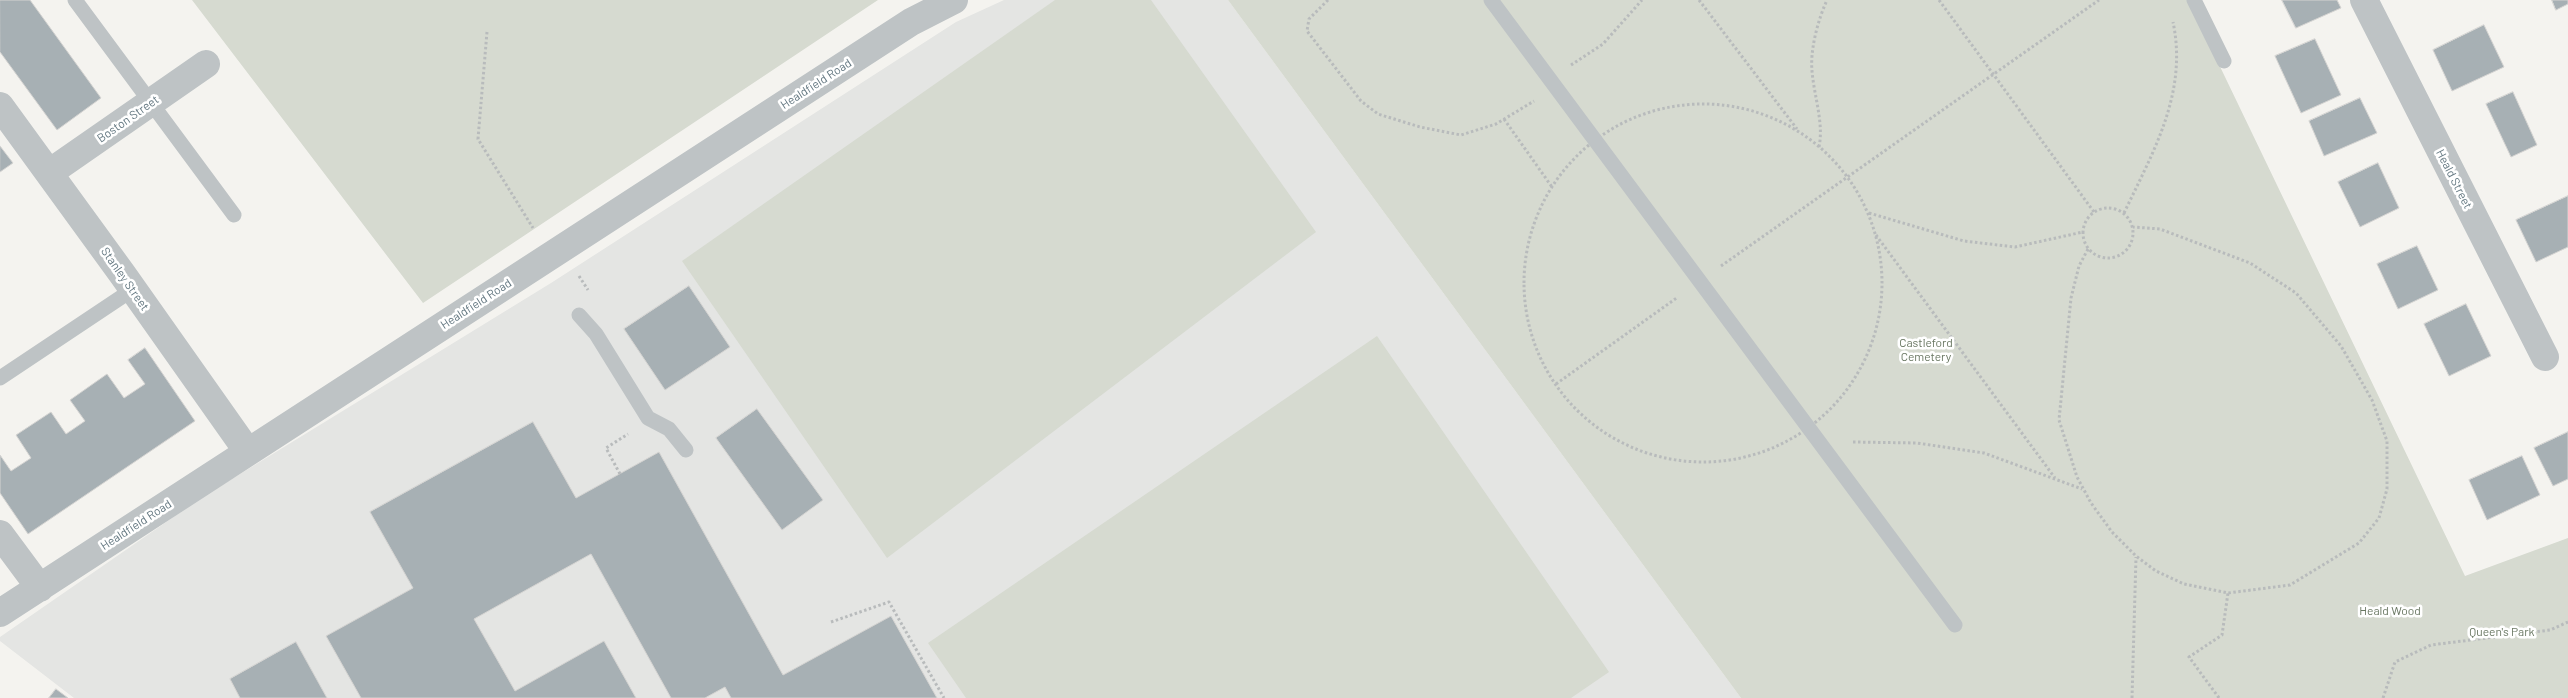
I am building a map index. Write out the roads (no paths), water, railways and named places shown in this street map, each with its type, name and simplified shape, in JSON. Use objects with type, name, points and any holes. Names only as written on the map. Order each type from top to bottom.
[{"type":"street","name":"Healdfield Road","points":[[0,613],[911,22],[954,0]]},
{"type":"street","name":"Heald Street","points":[[2364,0],[2544,357]]},
{"type":"street","name":"Boston Street","points":[[49,173],[206,64]]},
{"type":"street","name":"Stanley Street","points":[[0,106],[248,452]]},
{"type":"street","points":[[0,534],[40,588]]},
{"type":"lane","points":[[75,0],[234,215]]},
{"type":"lane","points":[[1491,0],[1955,625]]},
{"type":"lane","points":[[2194,0],[2224,61]]},
{"type":"lane","points":[[0,378],[132,290]]},
{"type":"lane","points":[[579,315],[596,334],[648,418],[669,429],[686,450]]},
{"type":"park label","name":"Castleford Cemetery","points":[[1926,350]]},
{"type":"park label","name":"Heald Wood","points":[[2390,611]]},
{"type":"park label","name":"Queen's Park","points":[[2502,632]]}]
